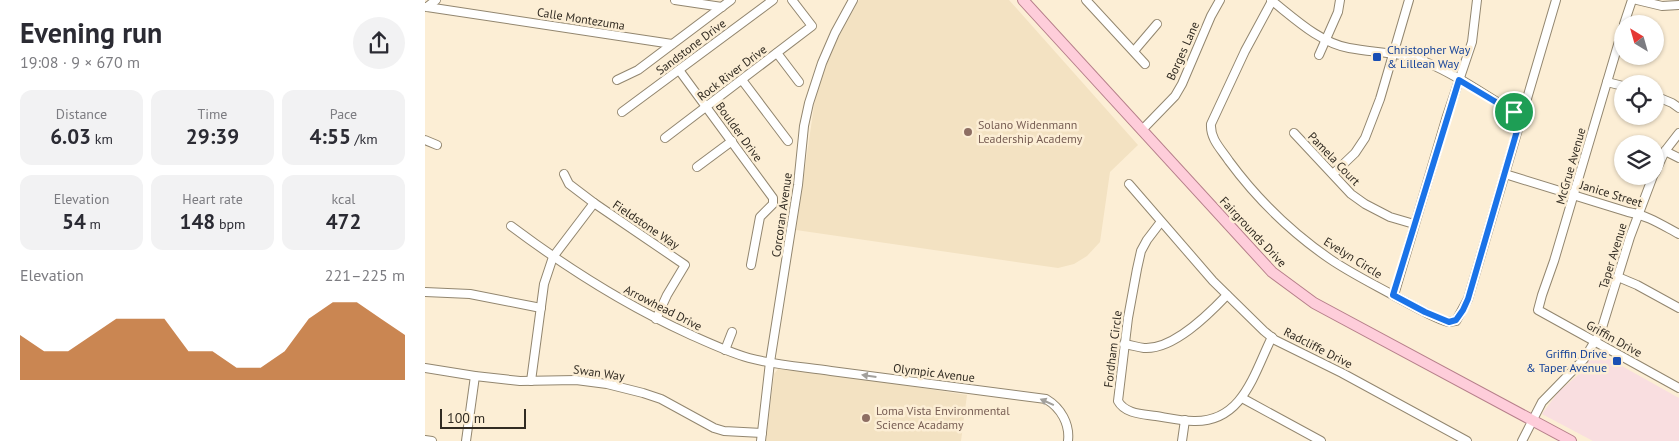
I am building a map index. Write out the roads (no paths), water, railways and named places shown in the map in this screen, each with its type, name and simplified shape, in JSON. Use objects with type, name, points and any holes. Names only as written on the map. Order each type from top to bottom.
[{"type":"main road","name":"Fairgrounds Drive","points":[[1023,0],[1272,272],[1314,302],[1571,441]]},
{"type":"street","name":"Calle Montezuma","points":[[436,0],[427,7],[672,44]]},
{"type":"street","points":[[675,0],[722,7]]},
{"type":"street","points":[[617,80],[639,70],[731,0]]},
{"type":"street","name":"Sandstone Drive","points":[[623,112],[773,0]]},
{"type":"street","name":"Rock River Drive","points":[[665,138],[812,26],[793,0]]},
{"type":"street","points":[[1086,0],[1145,64]]},
{"type":"street","name":"Borges Lane","points":[[1142,130],[1175,96],[1220,0]]},
{"type":"street","points":[[1272,0],[1326,40],[1349,48],[1393,53],[1428,63],[1521,117]]},
{"type":"street","name":"Evelyn Circle","points":[[1272,0],[1211,124],[1211,133],[1215,141],[1240,175],[1284,223],[1332,260],[1425,312],[1449,322],[1456,320],[1468,299],[1556,0]]},
{"type":"street","points":[[1319,55],[1338,12],[1340,0]]},
{"type":"street","points":[[1333,174],[1355,153],[1365,138],[1380,99],[1409,0]]},
{"type":"street","points":[[1393,295],[1472,42],[1477,0]]},
{"type":"street","points":[[1627,15],[1632,0]]},
{"type":"street","points":[[1637,0],[1662,6],[1679,5]]},
{"type":"street","name":"Corcoran Avenue","points":[[762,437],[770,362],[798,186],[804,126],[821,62],[850,1]]},
{"type":"street","points":[[1134,51],[1157,24]]},
{"type":"street","points":[[777,53],[799,82]]},
{"type":"street","name":"McGrue Avenue","points":[[1538,310],[1614,58]]},
{"type":"street","name":"Boulder Drive","points":[[679,70],[773,198],[773,204],[760,217],[751,265]]},
{"type":"street","points":[[742,80],[788,141]]},
{"type":"street","points":[[1607,82],[1614,84]]},
{"type":"street","points":[[1664,100],[1679,108]]},
{"type":"street","name":"Pamela Court","points":[[1293,132],[1351,194],[1365,204],[1390,217],[1414,224]]},
{"type":"street","points":[[1679,132],[1665,151],[1679,158]]},
{"type":"street","points":[[425,140],[437,145]]},
{"type":"street","points":[[697,167],[731,141]]},
{"type":"street","points":[[531,381],[544,284],[553,257],[594,202],[569,184],[564,174]]},
{"type":"street","name":"Janice Street","points":[[1505,174],[1639,214],[1653,219],[1679,234]]},
{"type":"street","name":"Radcliffe Drive","points":[[1129,184],[1160,223],[1227,295],[1272,337],[1467,441]]},
{"type":"street","name":"Taper Avenue","points":[[1522,441],[1542,402],[1584,359],[1601,331],[1650,185]]},
{"type":"street","name":"Fieldstone Way","points":[[594,202],[685,265],[667,295],[656,319]]},
{"type":"street","name":"Fordham Circle","points":[[1160,223],[1141,251],[1129,308],[1124,344],[1118,401],[1120,404],[1125,409],[1135,413],[1185,420],[1195,421],[1216,417],[1229,410],[1242,398],[1272,337]]},
{"type":"street","name":"Arrowhead Drive","points":[[511,226],[553,257],[627,304],[725,350],[750,359],[770,362]]},
{"type":"street","points":[[1618,277],[1679,308]]},
{"type":"street","points":[[425,292],[470,294],[541,308]]},
{"type":"street","points":[[1124,344],[1145,348],[1171,342],[1199,322],[1227,295]]},
{"type":"street","name":"Griffin Drive","points":[[1538,310],[1679,388]]},
{"type":"street","points":[[725,350],[732,332]]},
{"type":"street","name":"Olympic Avenue","points":[[770,362],[1046,399],[1059,410],[1065,419],[1068,428],[1067,441]]},
{"type":"street","name":"Swan Way","points":[[425,368],[520,381],[576,380],[607,384],[661,399],[715,428],[762,437]]},
{"type":"street","points":[[466,441],[475,376]]},
{"type":"street","points":[[1242,398],[1321,441]]},
{"type":"street","points":[[1182,441],[1185,420]]},
{"type":"street","points":[[425,440],[432,441]]},
{"type":"place","name":"Christopher Way & Lillean Way","points":[[1377,57]]},
{"type":"place","name":"Solano Widenmann Leadership Academy","points":[[968,132]]},
{"type":"place","name":"Griffin Drive & Taper Avenue","points":[[1617,361]]},
{"type":"place","name":"Loma Vista Environmental Science Acadamy","points":[[866,418]]}]
